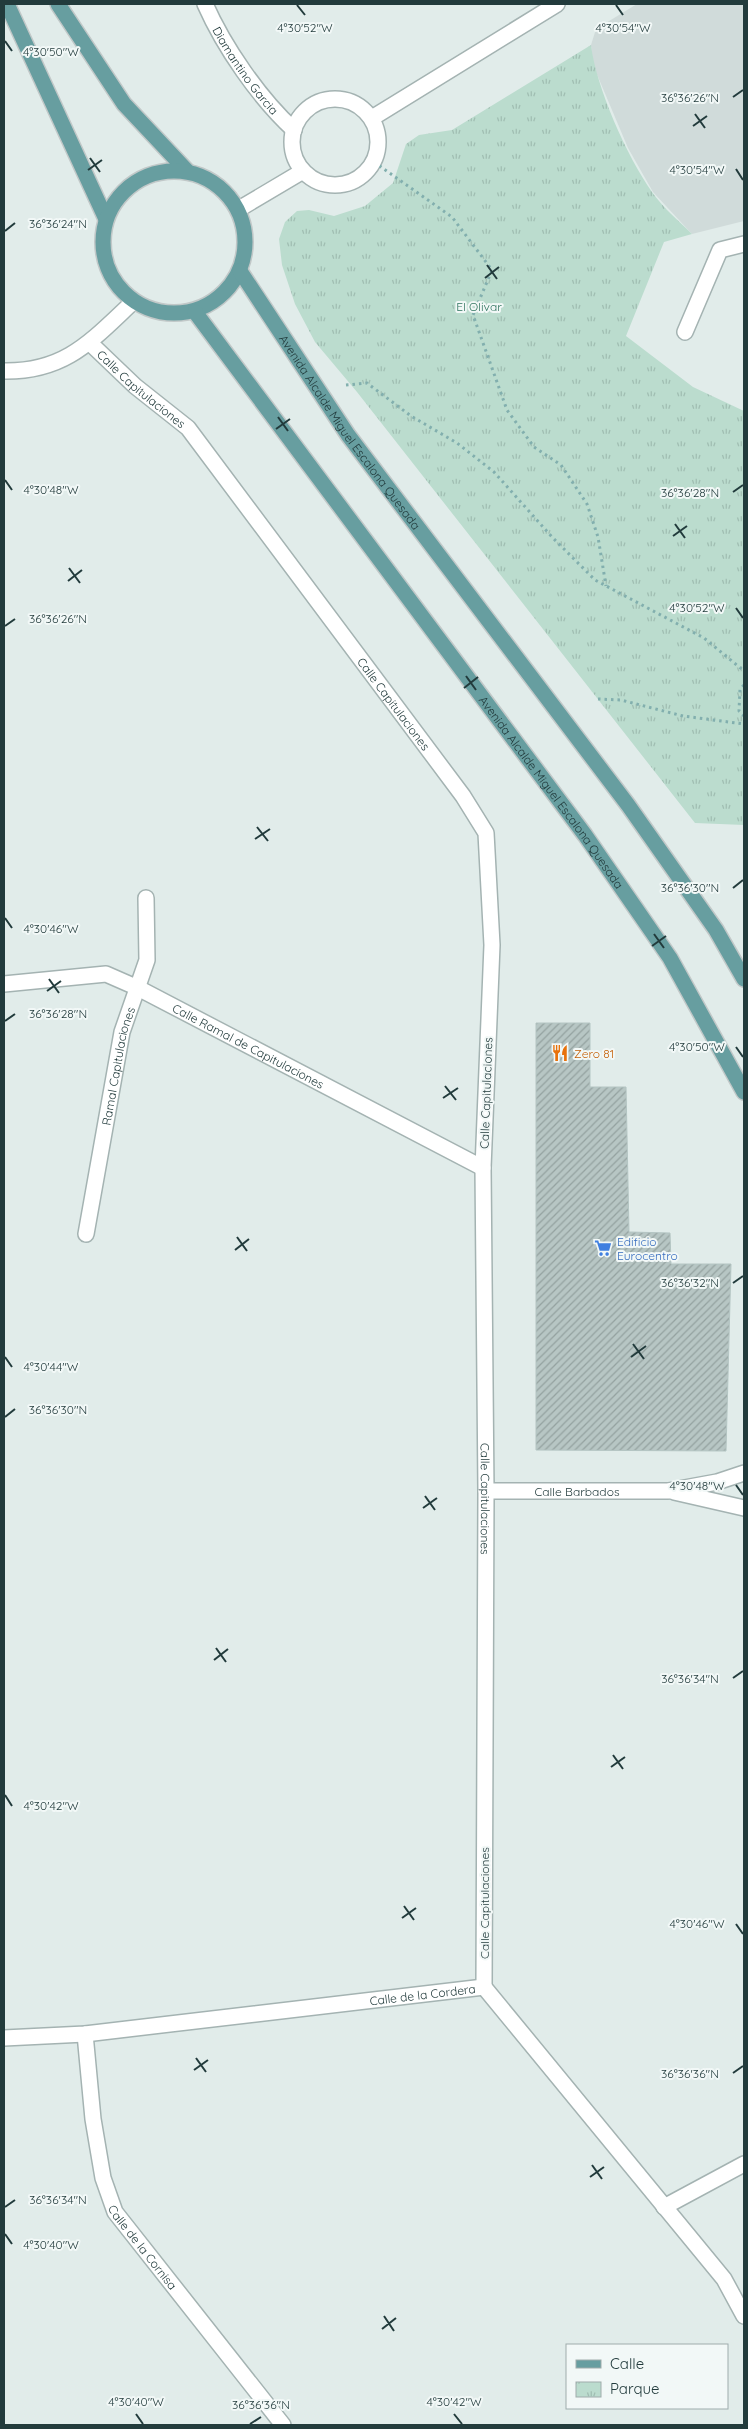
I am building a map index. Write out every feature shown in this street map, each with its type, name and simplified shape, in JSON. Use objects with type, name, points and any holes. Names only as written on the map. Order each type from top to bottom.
[{"type":"main road","points":[[7,4],[106,219]]},
{"type":"main road","points":[[58,4],[124,104],[187,171]]},
{"type":"main road","points":[[163,171],[187,171],[215,183],[239,209],[246,233],[246,250],[240,271],[222,296],[195,312],[166,314],[148,310],[122,293],[106,267],[102,249],[106,219],[124,190],[145,178],[163,171]]},
{"type":"main road","name":"Avenida Alcalde Miguel Escalona Quesada","points":[[240,271],[354,443],[628,805],[716,930],[744,979]]},
{"type":"main road","name":"Avenida Alcalde Miguel Escalona Quesada","points":[[195,312],[585,836],[670,958],[744,1092]]},
{"type":"street","name":"Diamantino Garcia","points":[[205,4],[250,79],[273,110],[294,130]]},
{"type":"street","points":[[372,118],[557,4]]},
{"type":"street","points":[[339,99],[354,103],[372,118],[377,132],[378,147],[374,162],[364,173],[344,184],[329,185],[315,180],[304,171],[295,158],[292,145],[294,130],[300,117],[311,107],[324,101],[339,99]]},
{"type":"street","points":[[239,209],[304,171]]},
{"type":"street","points":[[684,332],[720,250],[744,244]]},
{"type":"street","points":[[4,371],[27,371],[61,360],[90,342],[134,301]]},
{"type":"street","name":"Calle Capitulaciones","points":[[90,342],[135,386],[188,428],[463,796],[486,833],[492,945],[483,1168],[486,1491],[484,1987]]},
{"type":"street","name":"Ramal Capitulaciones","points":[[86,1234],[122,1032],[147,960],[146,898]]},
{"type":"street","name":"Calle Ramal de Capitulaciones","points":[[4,984],[106,974],[138,988],[483,1168]]},
{"type":"street","name":"Calle Barbados","points":[[486,1491],[668,1491],[717,1482],[744,1473]]},
{"type":"street","name":"Calle Barbados","points":[[668,1491],[744,1508]]},
{"type":"street","name":"Calle de la Cordera","points":[[4,2038],[85,2034],[484,1987],[724,2278],[744,2316]]},
{"type":"street","name":"Calle de la Cornisa","points":[[85,2034],[94,2119],[103,2178],[115,2212],[284,2425]]},
{"type":"street","points":[[664,2207],[744,2164]]},
{"type":"path","points":[[374,162],[452,217],[492,270],[473,315],[507,410],[534,447],[561,465],[587,504],[598,537],[606,586]]},
{"type":"path","points":[[316,387],[367,383],[410,416],[457,443],[494,472],[595,580],[704,638],[744,671]]},
{"type":"path","points":[[744,685],[740,689],[739,711],[744,716]]},
{"type":"path","points":[[598,699],[621,700],[683,716],[744,724]]},
{"type":"shaded area","points":[[637,4],[744,4],[744,221],[692,234],[653,192],[628,148],[593,65],[591,45],[596,29]]},
{"type":"green space","name":"El Olivar","points":[[591,45],[599,81],[606,101],[623,141],[642,177],[656,198],[692,234],[664,242],[626,336],[693,387],[744,411],[744,825],[695,823],[357,392],[315,342],[295,304],[282,265],[279,239],[285,222],[297,211],[309,210],[334,216],[365,206],[393,183],[406,144],[419,135],[452,130]]},
{"type":"building","name":"Edificio Eurocentro","points":[[536,1023],[590,1023],[590,1087],[626,1087],[629,1232],[670,1233],[671,1264],[731,1264],[726,1451],[536,1450]]},
{"type":"place","name":"Zero 81","points":[[560,1053]]},
{"type":"place","name":"Edificio Eurocentro","points":[[603,1248]]}]
